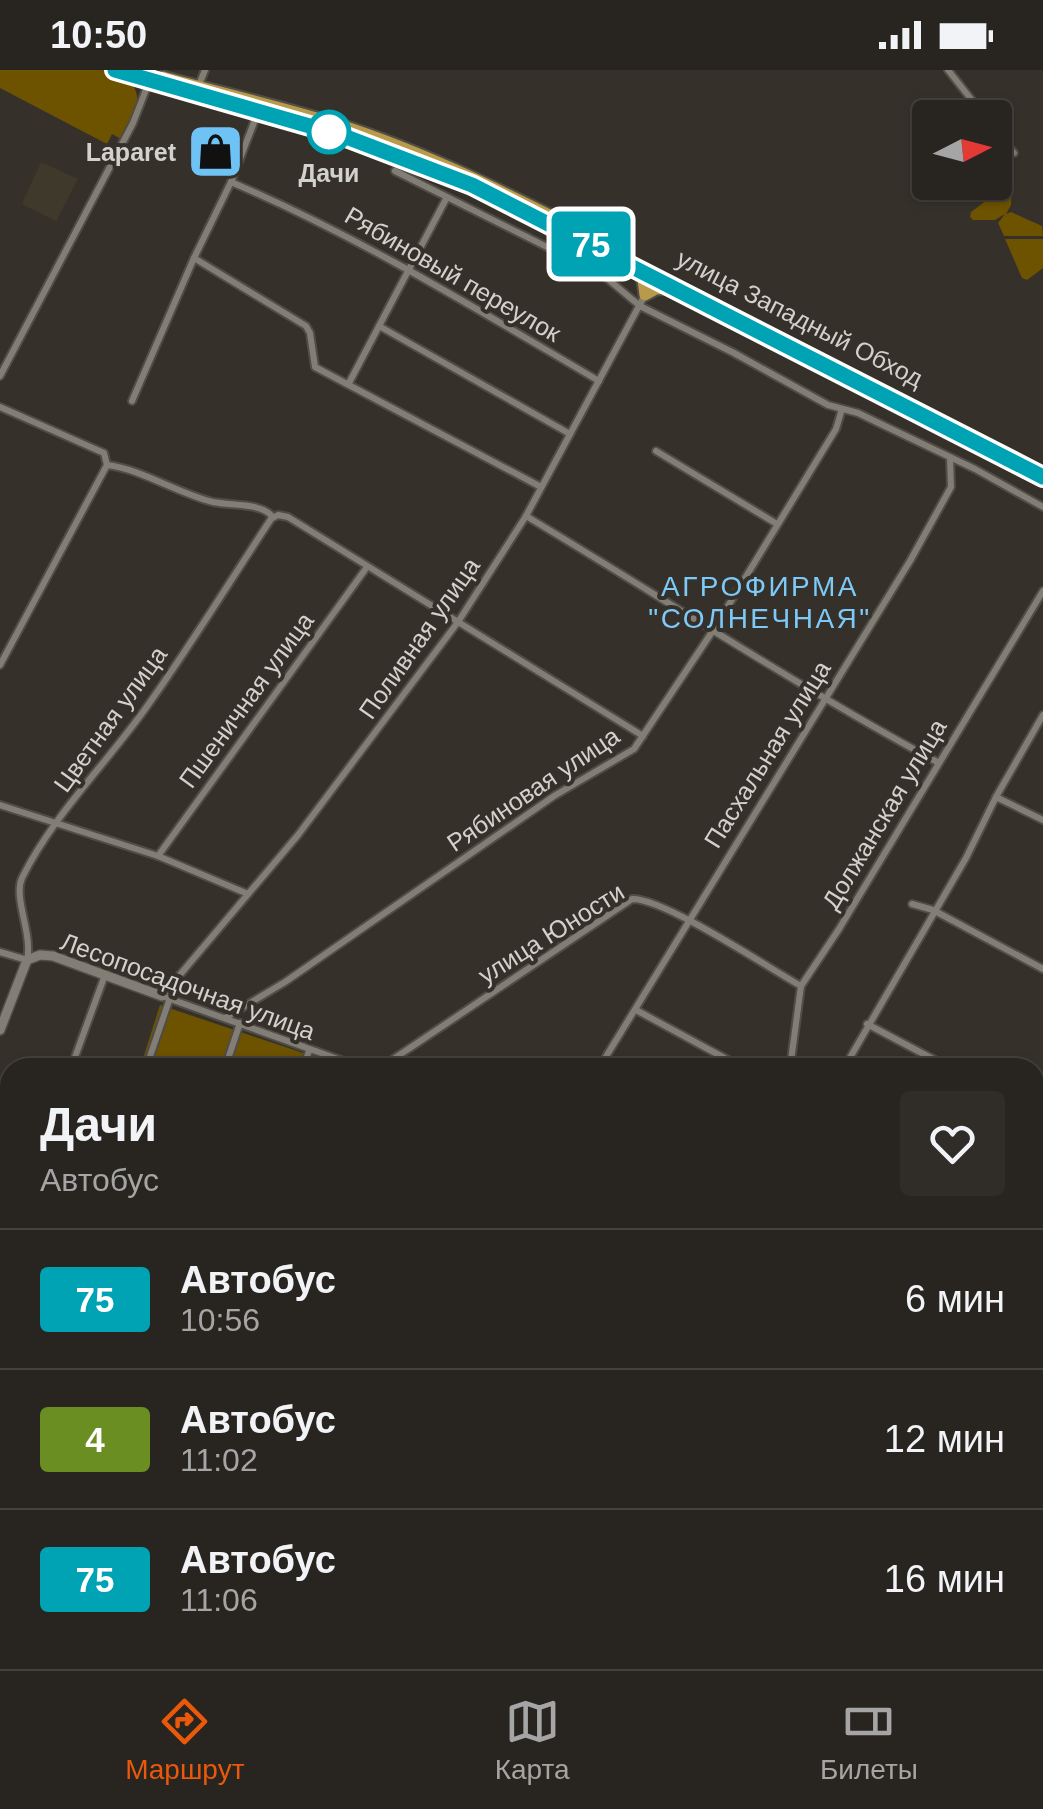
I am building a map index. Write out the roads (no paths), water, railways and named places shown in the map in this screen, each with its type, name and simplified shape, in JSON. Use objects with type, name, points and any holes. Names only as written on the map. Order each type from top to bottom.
[{"type":"highway","name":"улица Западный Обход","points":[[115,70],[342,126],[475,178],[1043,473]]},
{"type":"highway","name":"улица Западный Обход","points":[[140,70],[258,112],[341,135],[472,185],[656,273],[680,289],[1043,473]]},
{"type":"highway","points":[[629,263],[640,274],[642,301],[662,288],[680,289]]},
{"type":"street","points":[[197,90],[205,70]]},
{"type":"street","points":[[948,70],[972,100]]},
{"type":"street","points":[[0,376],[133,123],[149,80]]},
{"type":"street","points":[[132,401],[258,112]]},
{"type":"street","points":[[395,171],[603,275],[642,301],[828,405],[858,413],[1043,507]]},
{"type":"street","name":"Рябиновый переулок","points":[[230,182],[312,217],[410,269],[599,381]]},
{"type":"street","points":[[349,383],[446,199]]},
{"type":"street","points":[[194,258],[306,326],[315,367],[542,487]]},
{"type":"street","name":"Поливная улица","points":[[166,997],[354,764],[458,622],[526,516],[656,273]]},
{"type":"street","points":[[379,326],[570,434]]},
{"type":"street","points":[[0,407],[104,453],[107,465],[0,665]]},
{"type":"street","name":"Рябиновая улица","points":[[224,1018],[271,992],[554,796],[634,748],[714,629],[836,429],[842,409]]},
{"type":"street","points":[[656,451],[777,524]]},
{"type":"street","name":"Пасхальная улица","points":[[605,1058],[910,561],[952,487],[950,458]]},
{"type":"street","points":[[107,465],[124,467],[186,495],[227,505],[263,508],[276,516],[288,517],[644,736]]},
{"type":"street","name":"Цветная улица","points":[[26,960],[31,944],[18,890],[56,825],[149,704],[276,516]]},
{"type":"street","points":[[526,516],[823,700],[938,762]]},
{"type":"street","name":"Пшеничная улица","points":[[158,856],[367,567]]},
{"type":"street","name":"Должанская улица","points":[[791,1058],[801,986],[1043,590]]},
{"type":"street","points":[[849,1058],[966,858],[1043,714]]},
{"type":"street","points":[[996,797],[1043,820]]},
{"type":"street","points":[[0,805],[158,856],[248,894]]},
{"type":"street","name":"улица Юности","points":[[395,1058],[632,900],[644,899],[801,986]]},
{"type":"street","points":[[912,904],[933,910],[1043,969]]},
{"type":"street","name":"Лесопосадочная улица","points":[[0,952],[26,960],[40,954],[52,956],[333,1058]]},
{"type":"street","points":[[0,1030],[26,960]]},
{"type":"street","points":[[75,1058],[105,975]]},
{"type":"street","points":[[149,1058],[166,997]]},
{"type":"street","points":[[636,1010],[725,1058]]},
{"type":"street","points":[[228,1058],[240,1024]]},
{"type":"street","points":[[868,1024],[931,1058]]},
{"type":"street","points":[[306,1058],[309,1050]]},
{"type":"place","name":"Дачи","points":[[329,132]]},
{"type":"place","name":"Laparet","points":[[215,152]]},
{"type":"district","name":"АГРОФИРМА \"СОЛНЕЧНАЯ\"","points":[[760,602]]}]
